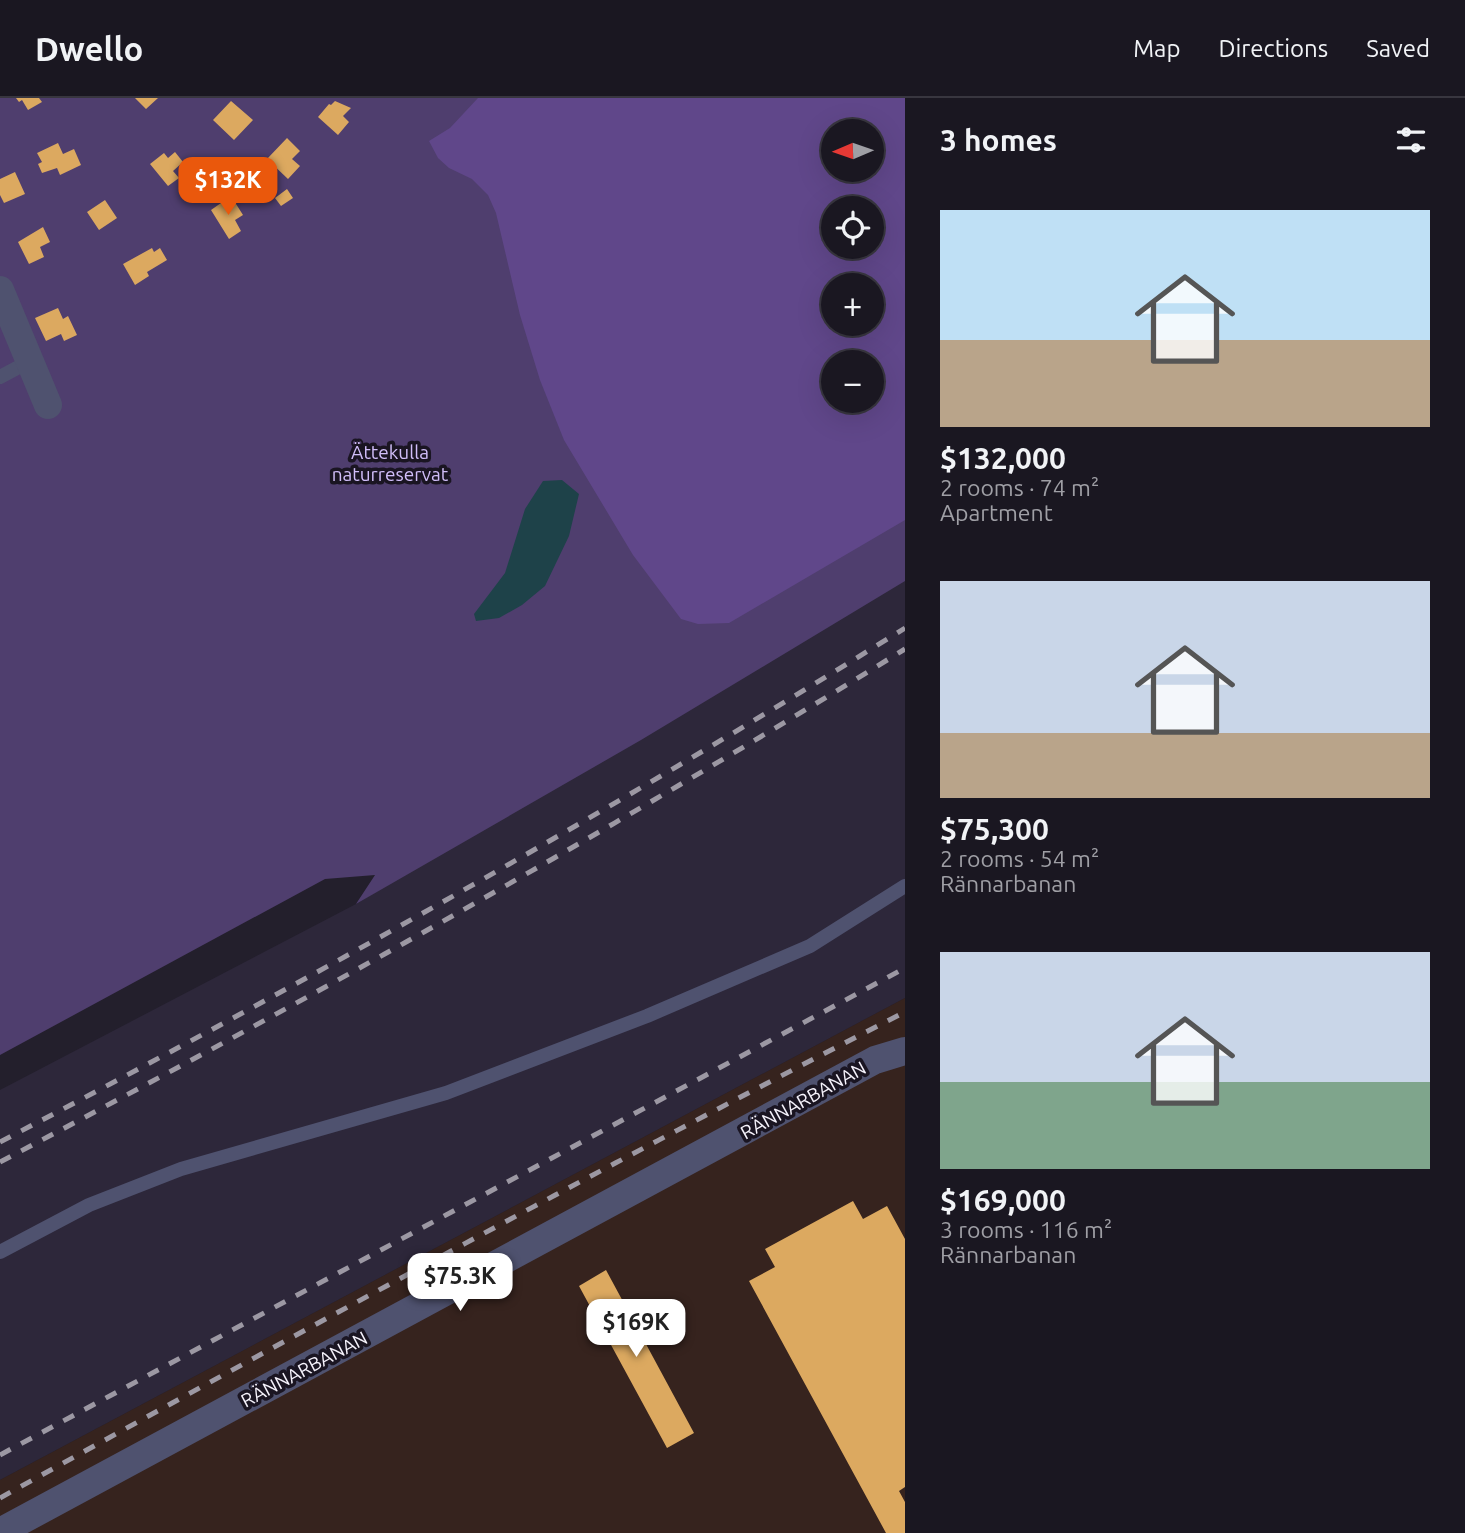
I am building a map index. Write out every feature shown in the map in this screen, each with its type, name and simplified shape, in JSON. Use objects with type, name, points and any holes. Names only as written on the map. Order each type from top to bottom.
[{"type":"street","points":[[0,290],[48,405]]},
{"type":"street","name":"RÄNNARBANAN","points":[[0,1532],[875,1060],[905,1051]]},
{"type":"lane","points":[[0,377],[30,361]]},
{"type":"lane","points":[[0,1252],[89,1205],[181,1169],[446,1093],[647,1016],[810,946],[905,886]]},
{"type":"shaded area","points":[[478,98],[905,98],[905,520],[729,623],[698,624],[681,619],[633,555],[564,440],[540,380],[520,315],[496,213],[488,195],[472,179],[449,168],[438,158],[429,141],[450,128]]},
{"type":"shaded area","points":[[562,480],[579,494],[569,536],[545,586],[522,605],[499,618],[476,621],[474,614],[505,573],[525,509],[543,481]]},
{"type":"shaded area","points":[[905,569],[905,998],[0,1480],[0,1090],[356,904]]},
{"type":"shaded area","points":[[905,998],[905,1533],[0,1533],[0,1480]]},
{"type":"green space","name":"Ättekulla naturreservat","points":[[0,98],[905,98],[905,581],[641,740],[356,904],[375,875],[325,879],[0,1055]]},
{"type":"building","points":[[16,98],[39,98],[42,102],[28,110],[22,100],[19,102]]},
{"type":"building","points":[[135,98],[158,98],[146,109]]},
{"type":"building","points":[[231,101],[253,120],[234,140],[213,120]]},
{"type":"building","points":[[335,101],[351,108],[343,116],[349,122],[338,135],[318,117]]},
{"type":"building","points":[[287,138],[300,151],[292,159],[300,166],[288,179],[267,159]]},
{"type":"building","points":[[58,143],[63,154],[74,149],[81,165],[60,175],[57,168],[42,173],[38,164],[42,162],[37,153]]},
{"type":"building","points":[[175,152],[183,162],[173,171],[179,178],[168,186],[150,164],[164,153],[168,158]]},
{"type":"building","points":[[15,172],[25,194],[4,203],[0,195],[0,179]]},
{"type":"building","points":[[287,189],[293,198],[281,206],[275,198]]},
{"type":"building","points":[[231,196],[243,215],[235,220],[241,231],[229,239],[211,210]]},
{"type":"building","points":[[105,200],[117,218],[99,230],[87,212]]},
{"type":"building","points":[[43,227],[50,242],[40,247],[44,257],[29,264],[18,242]]},
{"type":"building","points":[[152,248],[154,252],[160,248],[167,260],[147,272],[149,276],[135,285],[123,264]]},
{"type":"building","points":[[58,308],[63,319],[68,316],[77,335],[64,341],[61,334],[46,341],[35,318]]},
{"type":"building","points":[[853,1201],[863,1219],[887,1206],[905,1239],[905,1487],[899,1491],[905,1502],[905,1533],[886,1533],[749,1281],[775,1267],[765,1249]]},
{"type":"building","points":[[606,1270],[694,1433],[667,1448],[579,1286]]},
{"type":"railway","points":[[0,1142],[230,1020],[457,894],[683,763],[905,628]]},
{"type":"railway","points":[[0,1162],[229,1040],[570,849],[905,649]]},
{"type":"railway","points":[[0,1455],[905,968]]},
{"type":"railway","points":[[0,1498],[451,1251],[905,1012]]}]
